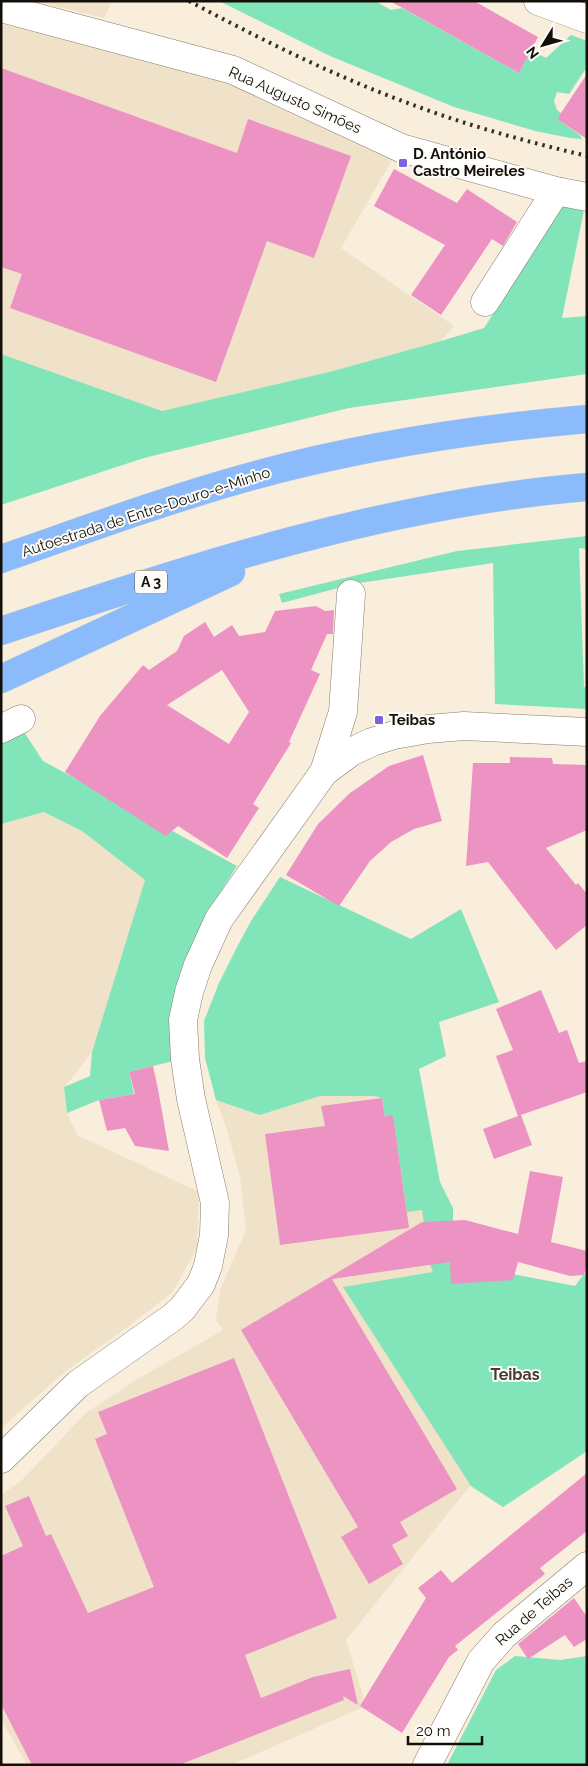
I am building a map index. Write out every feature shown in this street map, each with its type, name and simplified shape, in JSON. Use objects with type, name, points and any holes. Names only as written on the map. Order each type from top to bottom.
[{"type":"highway","name":"Autoestrada de Entre-Douro-e-Minho","points":[[1,559],[218,486],[356,451],[487,430],[587,420]]},
{"type":"highway","name":"A 3","points":[[1,631],[182,572],[401,515],[500,498],[587,488]]},
{"type":"highway","points":[[1,678],[303,539]]},
{"type":"street","points":[[538,1],[587,19]]},
{"type":"street","name":"Rua Augusto Simões","points":[[1,8],[232,70],[401,148],[556,191],[587,197]]},
{"type":"street","points":[[485,302],[556,191]]},
{"type":"street","points":[[324,772],[343,712],[351,594]]},
{"type":"street","points":[[1,1459],[78,1384],[173,1317],[182,1309],[201,1284],[208,1266],[214,1235],[215,1203],[185,1059],[183,1020],[189,992],[198,965],[219,919],[324,772],[351,752],[372,742],[394,735],[428,729],[464,726],[587,732]]},
{"type":"street","name":"Rua de Teibas","points":[[427,1765],[481,1661],[504,1635],[587,1566]]},
{"type":"shaded area","points":[[34,1],[112,1],[104,18]]},
{"type":"shaded area","points":[[1,24],[155,61],[234,85],[392,160],[341,248],[454,326],[441,341],[333,371],[162,411],[1,354]]},
{"type":"shaded area","points":[[44,812],[82,831],[145,880],[92,1052],[64,1088],[67,1113],[77,1135],[199,1192],[197,1248],[172,1293],[67,1370],[1,1428],[1,824]]},
{"type":"shaded area","points":[[320,1096],[375,1096],[382,1098],[385,1116],[393,1115],[422,1210],[453,1208],[453,1268],[512,1274],[575,1286],[584,1274],[587,1275],[587,1451],[503,1507],[470,1486],[346,1640],[366,1706],[231,1765],[27,1765],[1,1719],[1,1495],[22,1480],[86,1413],[136,1380],[223,1330],[216,1320],[220,1290],[246,1230],[240,1176],[216,1100],[260,1115]]},
{"type":"green space","points":[[219,1],[375,1],[391,10],[402,8],[519,73],[531,50],[546,58],[571,35],[587,41],[587,71],[585,70],[569,94],[557,92],[554,101],[557,110],[561,113],[557,119],[580,135],[582,139],[535,131],[454,107],[330,56]]},
{"type":"green space","points":[[565,203],[584,210],[562,318],[587,316],[587,374],[349,408],[144,458],[1,505],[1,354],[162,411],[333,371],[484,328]]},
{"type":"green space","points":[[587,536],[587,549],[579,548],[584,687],[587,688],[587,709],[495,704],[493,563],[353,584],[282,603],[279,594],[457,551]]},
{"type":"green space","points":[[24,732],[43,761],[237,866],[214,902],[185,960],[171,1008],[177,1060],[129,1072],[134,1094],[99,1100],[67,1113],[64,1087],[90,1076],[92,1052],[145,880],[82,831],[44,812],[1,824],[1,743]]},
{"type":"green space","points":[[280,877],[411,939],[461,909],[499,1002],[439,1022],[446,1056],[419,1069],[440,1182],[453,1208],[453,1268],[512,1274],[575,1286],[584,1274],[587,1275],[587,1451],[503,1507],[471,1486],[343,1287],[433,1272],[430,1265],[422,1210],[407,1212],[393,1116],[385,1117],[382,1098],[375,1096],[320,1096],[260,1115],[216,1100],[205,1058],[204,1021],[219,983],[237,947],[251,921]]},
{"type":"green space","points":[[515,1656],[560,1660],[587,1656],[587,1765],[447,1765],[496,1670]]},
{"type":"building","points":[[390,1],[474,1],[538,37],[519,73]]},
{"type":"building","points":[[1,68],[237,153],[248,119],[351,156],[314,258],[267,241],[216,382],[10,308],[22,274],[1,267]]},
{"type":"building","points":[[587,74],[587,139],[557,119]]},
{"type":"building","points":[[394,169],[457,203],[467,189],[517,222],[503,246],[492,239],[441,315],[411,295],[445,245],[374,206]]},
{"type":"building","points":[[316,606],[325,611],[334,610],[333,634],[327,634],[311,670],[320,674],[289,742],[291,743],[253,804],[259,808],[227,858],[178,826],[166,836],[65,772],[100,716],[143,665],[149,670],[177,651],[184,636],[205,622],[214,637],[232,625],[239,636],[265,632],[275,611]],"holes":[[[222,670],[249,712],[229,744],[167,705]]]},
{"type":"building","points":[[423,755],[442,821],[414,829],[391,842],[370,861],[339,906],[286,875],[318,824],[350,793],[389,766]]},
{"type":"building","points":[[510,757],[552,758],[553,764],[587,765],[587,830],[546,848],[576,885],[578,883],[587,894],[587,925],[556,950],[488,862],[466,866],[473,763],[510,763]]},
{"type":"building","points":[[541,990],[559,1033],[567,1030],[579,1063],[587,1061],[587,1092],[518,1116],[496,1056],[513,1050],[496,1009]]},
{"type":"building","points":[[153,1066],[169,1151],[135,1146],[125,1128],[107,1131],[99,1100],[135,1094],[129,1072]]},
{"type":"building","points":[[382,1098],[385,1117],[393,1115],[409,1228],[280,1245],[265,1134],[325,1126],[321,1106]]},
{"type":"building","points":[[521,1115],[532,1145],[494,1159],[483,1129]]},
{"type":"building","points":[[530,1171],[563,1177],[551,1242],[587,1251],[587,1266],[584,1275],[570,1276],[518,1262],[513,1280],[451,1284],[450,1262],[332,1279],[457,1489],[400,1522],[408,1536],[392,1545],[403,1564],[369,1584],[341,1537],[358,1527],[241,1330],[422,1222],[465,1220],[518,1234]]},
{"type":"building","points":[[234,1358],[337,1618],[245,1655],[261,1698],[313,1677],[350,1669],[358,1705],[343,1696],[344,1700],[179,1765],[32,1765],[1,1704],[1,1556],[23,1546],[5,1506],[29,1496],[46,1536],[51,1534],[88,1613],[154,1587],[95,1439],[107,1434],[98,1412]]},
{"type":"building","points":[[587,1473],[587,1531],[540,1568],[545,1574],[455,1646],[458,1650],[449,1657],[402,1733],[360,1706],[426,1598],[418,1588],[441,1570],[452,1583]]},
{"type":"building","points":[[574,1598],[587,1617],[587,1639],[574,1647],[565,1635],[528,1659],[518,1644]]},
{"type":"railway","points":[[189,1],[301,58],[387,95],[437,114],[479,127],[587,156]]},
{"type":"place","name":"D. António Castro Meireles","points":[[403,163]]},
{"type":"place","name":"Teibas","points":[[379,720]]},
{"type":"district","name":"Teibas","points":[[515,1374]]}]
